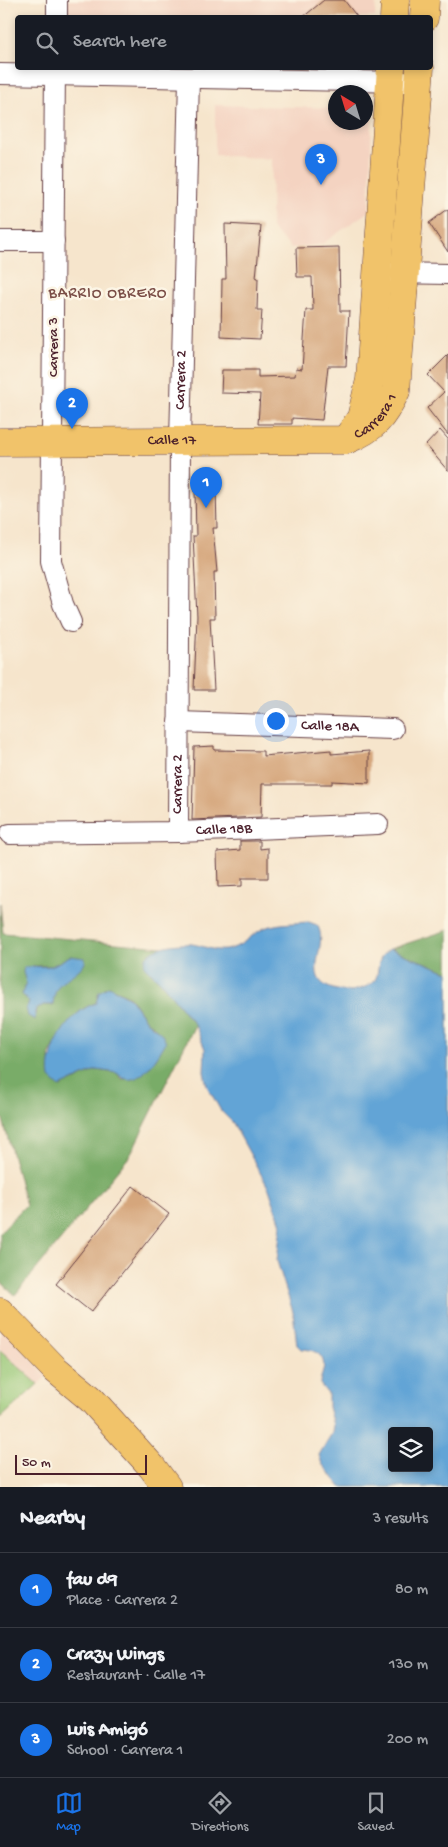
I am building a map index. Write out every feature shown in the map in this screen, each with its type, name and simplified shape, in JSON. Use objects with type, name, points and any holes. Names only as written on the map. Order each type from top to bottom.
[{"type":"highway","points":[[394,15],[396,0]]},
{"type":"highway","points":[[424,15],[425,0]]},
{"type":"highway","name":"Carrera 1","points":[[346,440],[361,418],[370,380],[391,74]]},
{"type":"highway","name":"Carrera 1","points":[[346,440],[370,429],[385,414],[396,390],[419,75]]},
{"type":"highway","name":"Calle 17","points":[[0,442],[53,440],[346,440]]},
{"type":"highway","points":[[0,1312],[55,1369],[92,1399],[147,1461],[167,1487]]},
{"type":"street","points":[[57,0],[57,15]]},
{"type":"street","points":[[0,74],[54,72],[189,79],[419,75]]},
{"type":"street","name":"Carrera 3","points":[[54,72],[51,561],[63,604],[71,622]]},
{"type":"street","name":"Carrera 2","points":[[178,832],[180,441],[189,79]]},
{"type":"street","points":[[0,241],[54,241]]},
{"type":"street","points":[[377,273],[448,274]]},
{"type":"street","name":"Calle 18A","points":[[178,722],[393,729]]},
{"type":"street","name":"Calle 18B","points":[[10,834],[178,832],[378,824]]},
{"type":"shaded area","points":[[68,0],[376,0],[375,15],[67,15]]},
{"type":"shaded area","points":[[215,105],[328,108],[328,130],[371,130],[369,211],[322,244],[291,248],[271,228],[272,159],[215,155]]},
{"type":"shaded area","points":[[0,1326],[47,1376],[0,1419]]},
{"type":"green space","points":[[0,903],[3,933],[162,947],[147,956],[144,966],[160,981],[195,1025],[129,1157],[15,1295],[0,1281],[0,1232],[26,1205],[0,1109]],"holes":[[[70,956],[74,957],[64,981],[54,990],[53,1005],[43,1005],[35,1011],[35,1019],[26,1008],[29,1002],[22,994],[32,966],[52,966]],[[109,986],[130,997],[146,1021],[154,1026],[165,1042],[155,1060],[136,1078],[122,1079],[117,1073],[96,1070],[60,1087],[49,1056],[62,1032],[73,1017],[88,1006],[96,1003],[99,992]]]},
{"type":"green space","points":[[448,930],[448,972],[390,949]]},
{"type":"green space","points":[[0,1350],[38,1384],[0,1419]]},
{"type":"water","points":[[309,922],[317,925],[320,933],[317,962],[319,979],[325,985],[337,990],[346,991],[363,988],[375,981],[379,962],[390,949],[448,972],[448,1487],[341,1487],[322,1464],[319,1455],[332,1433],[333,1425],[328,1407],[328,1394],[320,1384],[324,1365],[318,1354],[310,1350],[301,1349],[297,1345],[293,1312],[277,1261],[281,1224],[269,1189],[233,1123],[221,1111],[207,1086],[204,1072],[205,1049],[195,1025],[160,981],[144,966],[145,959],[149,954],[162,947],[192,944],[216,950],[225,950],[235,947],[265,928]]},
{"type":"water","points":[[70,956],[85,958],[85,963],[60,984],[54,996],[53,1005],[43,1005],[35,1011],[35,1020],[28,1016],[26,1008],[29,1002],[22,994],[26,982],[23,972],[24,967],[52,966]]},
{"type":"water","points":[[109,986],[130,998],[146,1021],[161,1033],[166,1042],[152,1064],[138,1077],[124,1078],[117,1073],[96,1070],[60,1087],[50,1078],[49,1067],[55,1045],[68,1023],[86,1007],[96,1003],[99,992]]},
{"type":"building","points":[[324,0],[344,0],[356,15],[306,15]]},
{"type":"building","points":[[448,209],[448,252],[429,223]]},
{"type":"building","points":[[225,224],[261,226],[256,278],[258,278],[257,310],[262,310],[260,339],[221,337],[222,279],[226,279]]},
{"type":"building","points":[[339,247],[340,311],[349,311],[346,366],[328,366],[322,420],[292,418],[292,424],[258,424],[260,394],[221,393],[222,370],[258,370],[258,377],[295,376],[296,368],[302,369],[306,310],[313,310],[312,277],[297,277],[296,248]]},
{"type":"building","points":[[448,355],[448,435],[427,408],[444,392],[428,375]]},
{"type":"building","points":[[440,430],[448,439],[448,471],[426,445]]},
{"type":"building","points":[[216,488],[217,528],[213,528],[217,572],[214,572],[215,618],[210,618],[214,690],[194,690],[197,616],[193,536],[196,536],[195,489]]},
{"type":"building","points":[[214,746],[214,750],[263,751],[263,756],[331,750],[331,754],[369,751],[369,783],[332,781],[332,784],[262,784],[261,817],[192,820],[194,747]]},
{"type":"building","points":[[240,841],[260,841],[260,849],[268,848],[268,878],[242,878],[242,886],[218,887],[217,852],[240,850]]},
{"type":"building","points":[[133,1186],[169,1214],[91,1312],[56,1284]]},
{"type":"place","name":"Luis Amigó","points":[[321,185]]},
{"type":"place","name":"Crazy Wings","points":[[72,429]]},
{"type":"place","name":"fau d9","points":[[206,508]]},
{"type":"district","name":"BARRIO OBRERO","points":[[108,294]]}]
